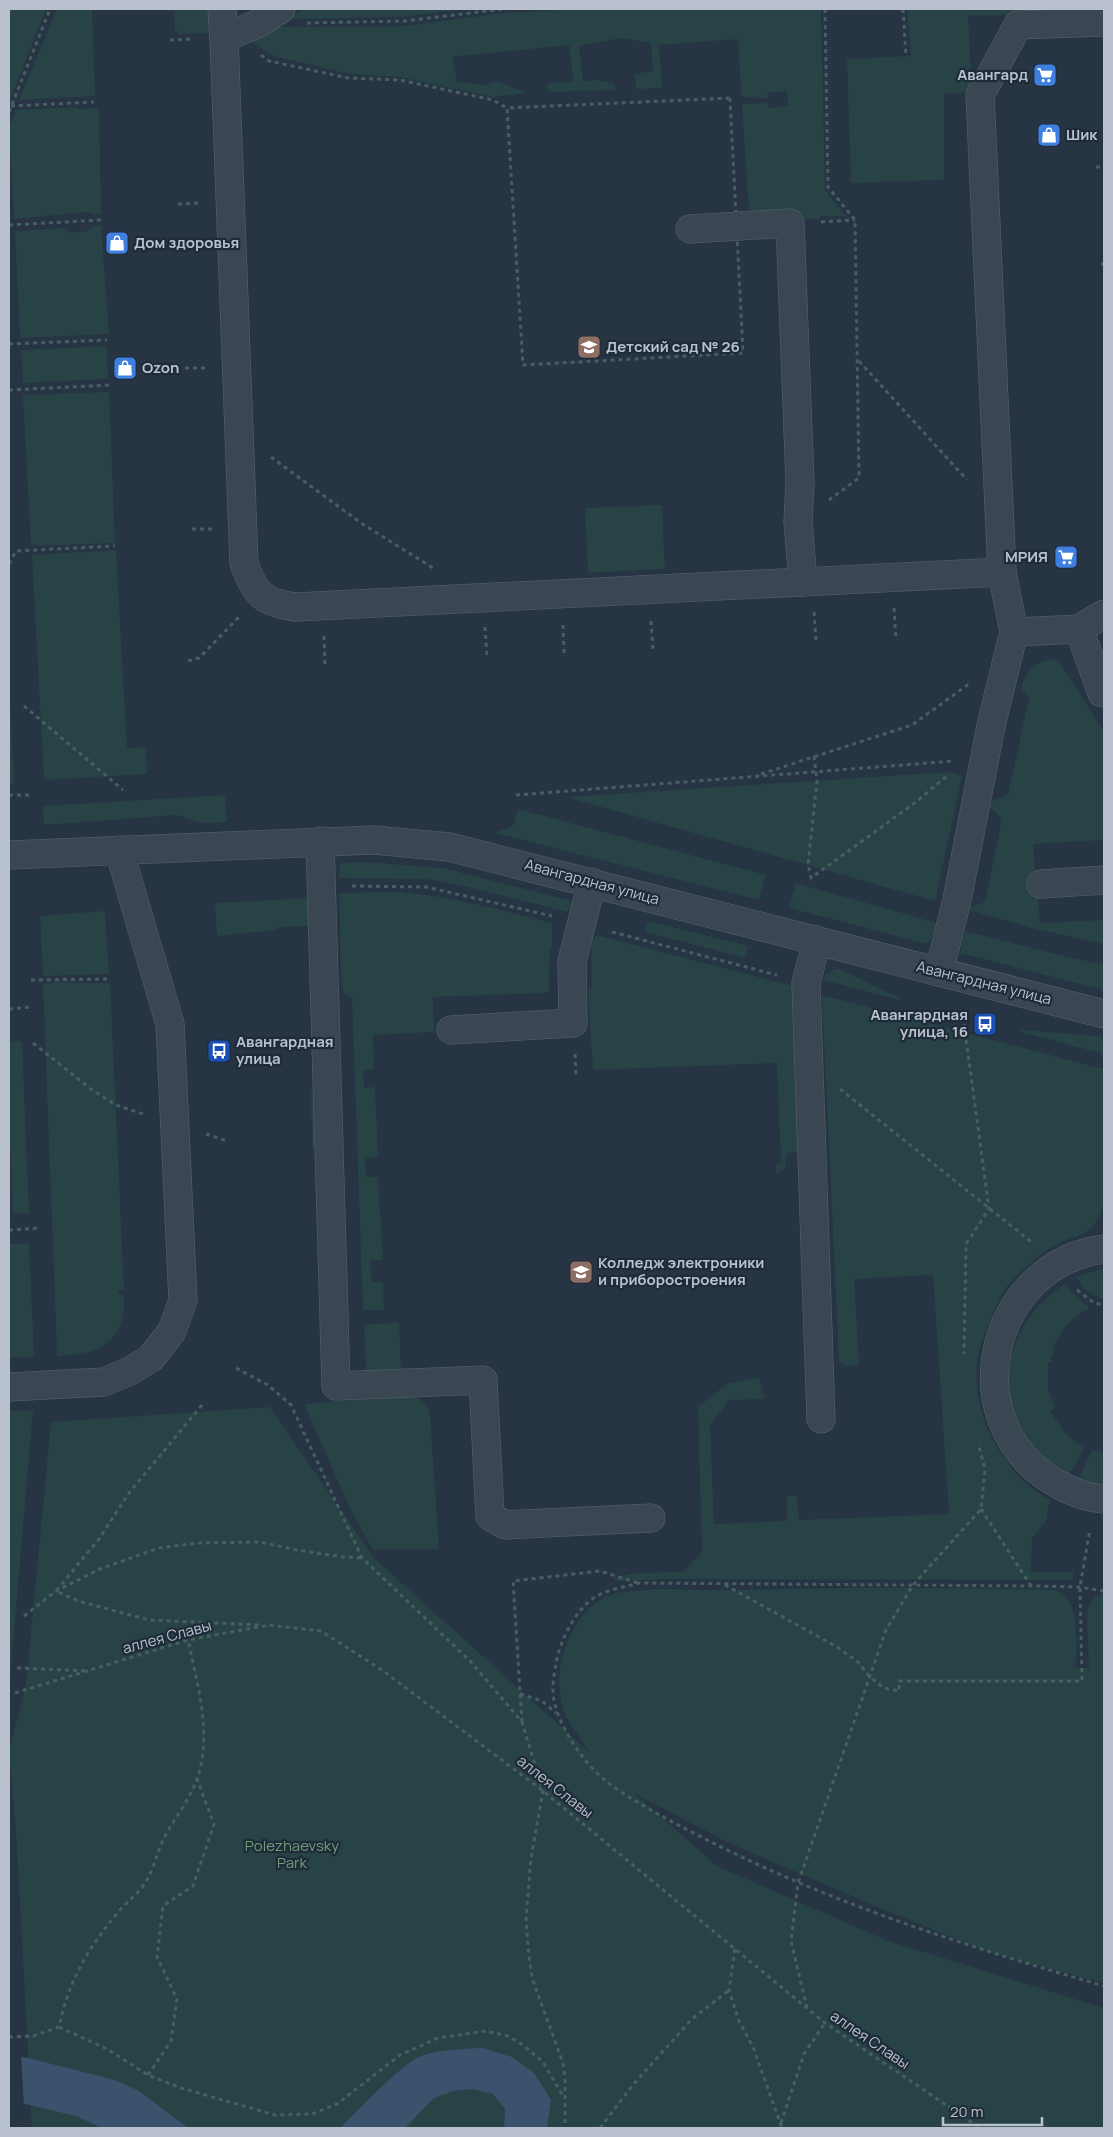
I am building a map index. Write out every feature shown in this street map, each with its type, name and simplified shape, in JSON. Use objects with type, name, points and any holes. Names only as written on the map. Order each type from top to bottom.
[{"type":"street","points":[[222,9],[244,563],[250,582],[263,598],[276,604],[296,607],[1002,572]]},
{"type":"street","points":[[224,38],[270,16]]},
{"type":"street","points":[[939,972],[957,900],[974,764],[992,721],[1014,632],[1002,572],[980,95],[1018,24],[1104,22]]},
{"type":"street","points":[[690,229],[790,224],[800,483],[798,522],[803,582]]},
{"type":"street","points":[[1014,632],[1079,629],[1104,614]]},
{"type":"street","points":[[1079,629],[1102,693]]},
{"type":"street","name":"Авангардная улица","points":[[9,855],[320,841],[374,840],[449,846],[1104,1014]]},
{"type":"street","points":[[320,841],[336,1386],[483,1380],[490,1516],[505,1525],[651,1518]]},
{"type":"street","points":[[9,1387],[104,1382],[130,1371],[151,1358],[172,1331],[183,1300],[170,1024],[119,850]]},
{"type":"street","points":[[1041,884],[1104,880]]},
{"type":"street","points":[[451,1030],[573,1023],[572,961],[592,882]]},
{"type":"street","points":[[817,940],[806,983],[821,1419]]},
{"type":"street","points":[[1100,1499],[1066,1489],[1040,1472],[1018,1450],[1003,1423],[995,1393],[994,1362],[1001,1332],[1015,1304],[1034,1281],[1059,1263],[1088,1252],[1104,1250]]},
{"type":"path","points":[[9,112],[50,9]]},
{"type":"path","points":[[270,16],[396,22],[504,9]]},
{"type":"path","points":[[798,522],[860,478],[855,220],[828,186],[825,9]]},
{"type":"path","points":[[903,9],[906,56]]},
{"type":"path","points":[[224,38],[247,45],[269,61],[348,78],[400,80],[493,100],[507,108],[730,98],[743,353],[523,365],[507,108]]},
{"type":"path","points":[[11,106],[94,102]]},
{"type":"path","points":[[1096,167],[1104,167]]},
{"type":"path","points":[[9,225],[101,220]]},
{"type":"path","points":[[9,344],[107,340]]},
{"type":"path","points":[[858,360],[1000,515]]},
{"type":"path","points":[[9,390],[110,385]]},
{"type":"path","points":[[239,436],[273,458],[361,523],[439,572]]},
{"type":"path","points":[[9,564],[16,551],[115,546]]},
{"type":"path","points":[[188,661],[199,658],[238,618],[263,598]]},
{"type":"path","points":[[755,776],[912,725],[975,679]]},
{"type":"path","points":[[24,706],[123,790]]},
{"type":"path","points":[[814,756],[816,771],[808,865],[812,878],[916,802],[974,764]]},
{"type":"path","points":[[516,794],[944,760],[974,764]]},
{"type":"path","points":[[9,795],[29,794]]},
{"type":"path","points":[[31,980],[110,979]]},
{"type":"path","points":[[9,1009],[32,1008]]},
{"type":"path","points":[[964,1024],[989,1209],[985,1216]]},
{"type":"path","points":[[33,1043],[92,1090],[116,1105]]},
{"type":"path","points":[[809,1064],[989,1209],[1038,1246]]},
{"type":"path","points":[[9,1230],[40,1228]]},
{"type":"path","points":[[236,1368],[268,1386],[291,1405],[362,1558],[470,1661],[522,1722]]},
{"type":"path","points":[[56,1591],[99,1539],[129,1493],[202,1404]]},
{"type":"path","points":[[724,1584],[837,1647],[858,1662],[869,1676],[884,1688],[899,1691],[899,1681],[1082,1681],[1080,1587],[1100,1499]]},
{"type":"path","points":[[981,1509],[1032,1586]]},
{"type":"path","points":[[24,1616],[56,1591],[100,1569],[159,1548],[198,1543],[260,1542],[343,1558],[362,1558]]},
{"type":"path","points":[[565,2128],[563,2063],[532,1978],[528,1947],[526,1918],[531,1858],[543,1791],[522,1722],[513,1581],[600,1571],[639,1583]]},
{"type":"path","points":[[807,2009],[791,1941],[798,1883],[886,1630],[913,1585],[918,1580]]},
{"type":"path","points":[[1104,1591],[1080,1587],[1032,1586],[639,1583],[611,1590],[594,1597],[582,1608],[558,1651],[552,1688],[556,1712],[570,1739],[606,1781],[682,1827],[798,1883],[895,1922],[1104,1986]]},
{"type":"path","points":[[56,1591],[78,1601],[149,1620],[268,1625]]},
{"type":"path","name":"аллея Славы","points":[[15,1694],[188,1640],[268,1625],[321,1631],[382,1670],[543,1791],[825,2023],[979,2128]]},
{"type":"path","points":[[59,2027],[66,1996],[76,1974],[100,1935],[142,1887],[153,1870],[163,1841],[197,1779],[202,1758],[203,1727],[198,1687],[188,1640]]},
{"type":"path","points":[[17,1668],[71,1668],[90,1671]]},
{"type":"path","points":[[520,1694],[542,1701],[556,1712]]},
{"type":"path","points":[[148,2075],[171,2041],[177,1999],[157,1957],[163,1906],[193,1886],[214,1824],[197,1779]]},
{"type":"path","points":[[735,1949],[729,1990],[739,2021],[753,2047],[781,2126]]},
{"type":"path","points":[[600,2128],[632,2086],[692,2019],[729,1990]]},
{"type":"path","points":[[781,2126],[804,2054],[825,2023]]},
{"type":"path","points":[[9,2037],[33,2036],[59,2027],[107,2049],[148,2075],[181,2088],[275,2116],[312,2114],[337,2104],[400,2054],[438,2038],[486,2032],[508,2036],[523,2045],[543,2062],[565,2099]]},
{"type":"green space","points":[[9,9],[46,9],[9,102]]},
{"type":"green space","points":[[57,9],[92,9],[95,96],[19,100]]},
{"type":"green space","points":[[174,9],[211,9],[213,33],[178,34],[178,31],[175,31]]},
{"type":"green space","points":[[305,9],[465,9],[402,17],[287,19]]},
{"type":"green space","points":[[584,9],[821,9],[825,190],[846,216],[821,216],[820,219],[801,220],[749,214],[742,104],[768,103],[768,108],[788,106],[787,91],[768,93],[767,98],[741,97],[738,39],[659,45],[662,88],[636,89],[635,74],[653,71],[651,43],[620,38],[579,46],[583,82],[597,80],[615,84],[615,90],[548,92],[547,84],[573,81],[569,45],[452,57],[457,82],[485,85],[496,81],[528,93],[493,97],[400,77],[349,74],[273,56],[250,41],[274,27],[404,26],[503,13]]},
{"type":"green space","points":[[907,9],[1015,9],[1015,15],[968,15],[972,92],[944,94],[944,180],[851,183],[847,59],[911,56]]},
{"type":"green space","points":[[76,107],[77,109],[99,108],[101,214],[93,215],[89,212],[14,219],[9,128],[16,110]]},
{"type":"green space","points":[[101,225],[109,334],[20,338],[15,231],[65,228],[70,233],[88,231],[93,226]]},
{"type":"green space","points":[[107,346],[108,379],[23,383],[21,350]]},
{"type":"green space","points":[[109,392],[115,543],[31,546],[23,395]]},
{"type":"green space","points":[[662,505],[665,569],[588,573],[585,508]]},
{"type":"green space","points":[[116,550],[127,748],[146,747],[147,774],[44,780],[32,555]]},
{"type":"green space","points":[[1054,659],[1059,661],[1104,732],[1104,840],[1033,844],[1040,923],[1104,920],[1104,944],[1036,929],[969,910],[969,907],[985,902],[1002,819],[990,807],[992,801],[1008,794],[1029,698],[1021,688],[1032,668],[1037,664]]},
{"type":"green space","points":[[9,677],[14,783],[9,783]]},
{"type":"green space","points":[[948,772],[962,776],[935,901],[566,797]]},
{"type":"green space","points":[[225,795],[227,822],[203,823],[176,815],[44,825],[42,806]]},
{"type":"green space","points":[[518,809],[766,875],[759,900],[495,833],[513,826]]},
{"type":"green space","points":[[364,862],[443,868],[571,901],[568,912],[460,885],[426,879],[339,878],[340,863]]},
{"type":"green space","points":[[796,883],[937,923],[935,932],[927,944],[789,908]]},
{"type":"green space","points":[[394,892],[435,896],[494,908],[552,923],[552,949],[550,950],[549,989],[546,993],[433,997],[434,1032],[373,1035],[374,1069],[363,1071],[364,1088],[375,1087],[378,1157],[365,1158],[366,1177],[378,1177],[383,1260],[370,1261],[372,1282],[383,1282],[384,1310],[363,1310],[352,997],[344,993],[341,979],[339,893]]},
{"type":"green space","points":[[308,898],[308,926],[279,927],[276,930],[217,936],[215,903]]},
{"type":"green space","points":[[105,911],[109,974],[43,976],[40,916]]},
{"type":"green space","points":[[647,921],[748,946],[745,958],[645,932]]},
{"type":"green space","points":[[965,931],[1071,958],[1104,964],[1104,990],[960,953]]},
{"type":"green space","points":[[596,935],[793,986],[798,1152],[787,1153],[785,1168],[776,1174],[776,1164],[781,1163],[777,1063],[593,1070],[588,989],[592,988],[591,943]]},
{"type":"green space","points":[[840,969],[907,1002],[823,980],[826,974]]},
{"type":"green space","points":[[58,982],[110,983],[124,1290],[118,1291],[118,1295],[124,1295],[120,1325],[115,1335],[107,1343],[85,1353],[57,1356],[43,984]]},
{"type":"green space","points":[[822,995],[1104,1069],[1104,1205],[1099,1217],[1087,1231],[1056,1244],[1042,1254],[1006,1287],[985,1334],[977,1367],[980,1406],[995,1444],[1019,1476],[1050,1500],[1046,1520],[1032,1539],[1031,1572],[1073,1572],[1073,1580],[671,1579],[617,1581],[614,1578],[635,1573],[682,1572],[702,1552],[698,1407],[727,1384],[759,1377],[765,1399],[729,1400],[710,1425],[714,1524],[787,1521],[787,1497],[797,1495],[799,1520],[949,1514],[933,1275],[854,1279],[859,1365],[845,1366],[839,1362]]},
{"type":"green space","points":[[1021,1030],[1099,1036],[1104,1043],[1104,1054],[1021,1032]]},
{"type":"green space","points":[[22,1041],[29,1213],[13,1214],[9,1109],[9,1042]]},
{"type":"green space","points":[[317,1090],[322,1148],[312,1148],[311,1091]]},
{"type":"green space","points":[[29,1243],[34,1357],[9,1358],[9,1244]]},
{"type":"green space","points":[[1104,1268],[1104,1300],[1084,1289],[1076,1277]]},
{"type":"green space","points":[[1065,1284],[1078,1299],[1088,1306],[1088,1309],[1071,1321],[1059,1336],[1052,1349],[1055,1351],[1051,1357],[1052,1362],[1048,1362],[1048,1389],[1055,1407],[1050,1411],[1065,1433],[1084,1448],[1069,1475],[1043,1457],[1024,1434],[1013,1409],[1009,1381],[1012,1354],[1023,1328],[1040,1304]]},
{"type":"green space","points":[[399,1323],[401,1369],[366,1371],[364,1324]]},
{"type":"green space","points":[[413,1395],[427,1405],[430,1416],[439,1549],[373,1550],[351,1511],[304,1404]]},
{"type":"green space","name":"Polezhaevsky Park","points":[[270,1407],[374,1558],[589,1752],[564,1711],[560,1697],[559,1682],[564,1652],[577,1624],[597,1602],[609,1595],[628,1591],[658,1589],[976,1588],[1056,1590],[1064,1595],[1073,1611],[1076,1632],[1076,1662],[1073,1664],[1077,1668],[1089,1668],[1088,1608],[1096,1596],[1104,1594],[1104,1983],[988,1952],[729,1843],[634,1793],[717,1866],[888,1941],[1104,2008],[1104,2128],[32,2128],[16,1830],[9,1750],[26,1685],[51,1422]]},
{"type":"green space","points":[[33,1410],[9,1689],[9,1411]]},
{"type":"green space","points":[[1092,1450],[1104,1453],[1104,1488],[1078,1480]]},
{"type":"water","points":[[483,2048],[512,2057],[534,2073],[551,2100],[547,2128],[504,2128],[505,2109],[493,2094],[473,2089],[453,2091],[434,2098],[405,2128],[340,2128],[391,2078],[412,2061],[421,2056],[436,2052]]},
{"type":"water","points":[[9,2055],[115,2080],[139,2091],[188,2128],[102,2128],[76,2116],[9,2100]]},
{"type":"pier","points":[[9,2053],[21,2054],[24,2106],[9,2103]]},
{"type":"place","name":"Авангард","points":[[1045,75]]},
{"type":"place","name":"Шик","points":[[1049,135]]},
{"type":"place","name":"Дом здоровья","points":[[117,243]]},
{"type":"place","name":"Детский сад № 26","points":[[589,347]]},
{"type":"place","name":"Ozon","points":[[125,368]]},
{"type":"place","name":"МРИЯ","points":[[1066,557]]},
{"type":"place","name":"Авангардная улица, 16","points":[[985,1024]]},
{"type":"place","name":"Авангардная улица","points":[[219,1051]]},
{"type":"place","name":"Колледж электроники и приборостроения","points":[[581,1272]]}]
